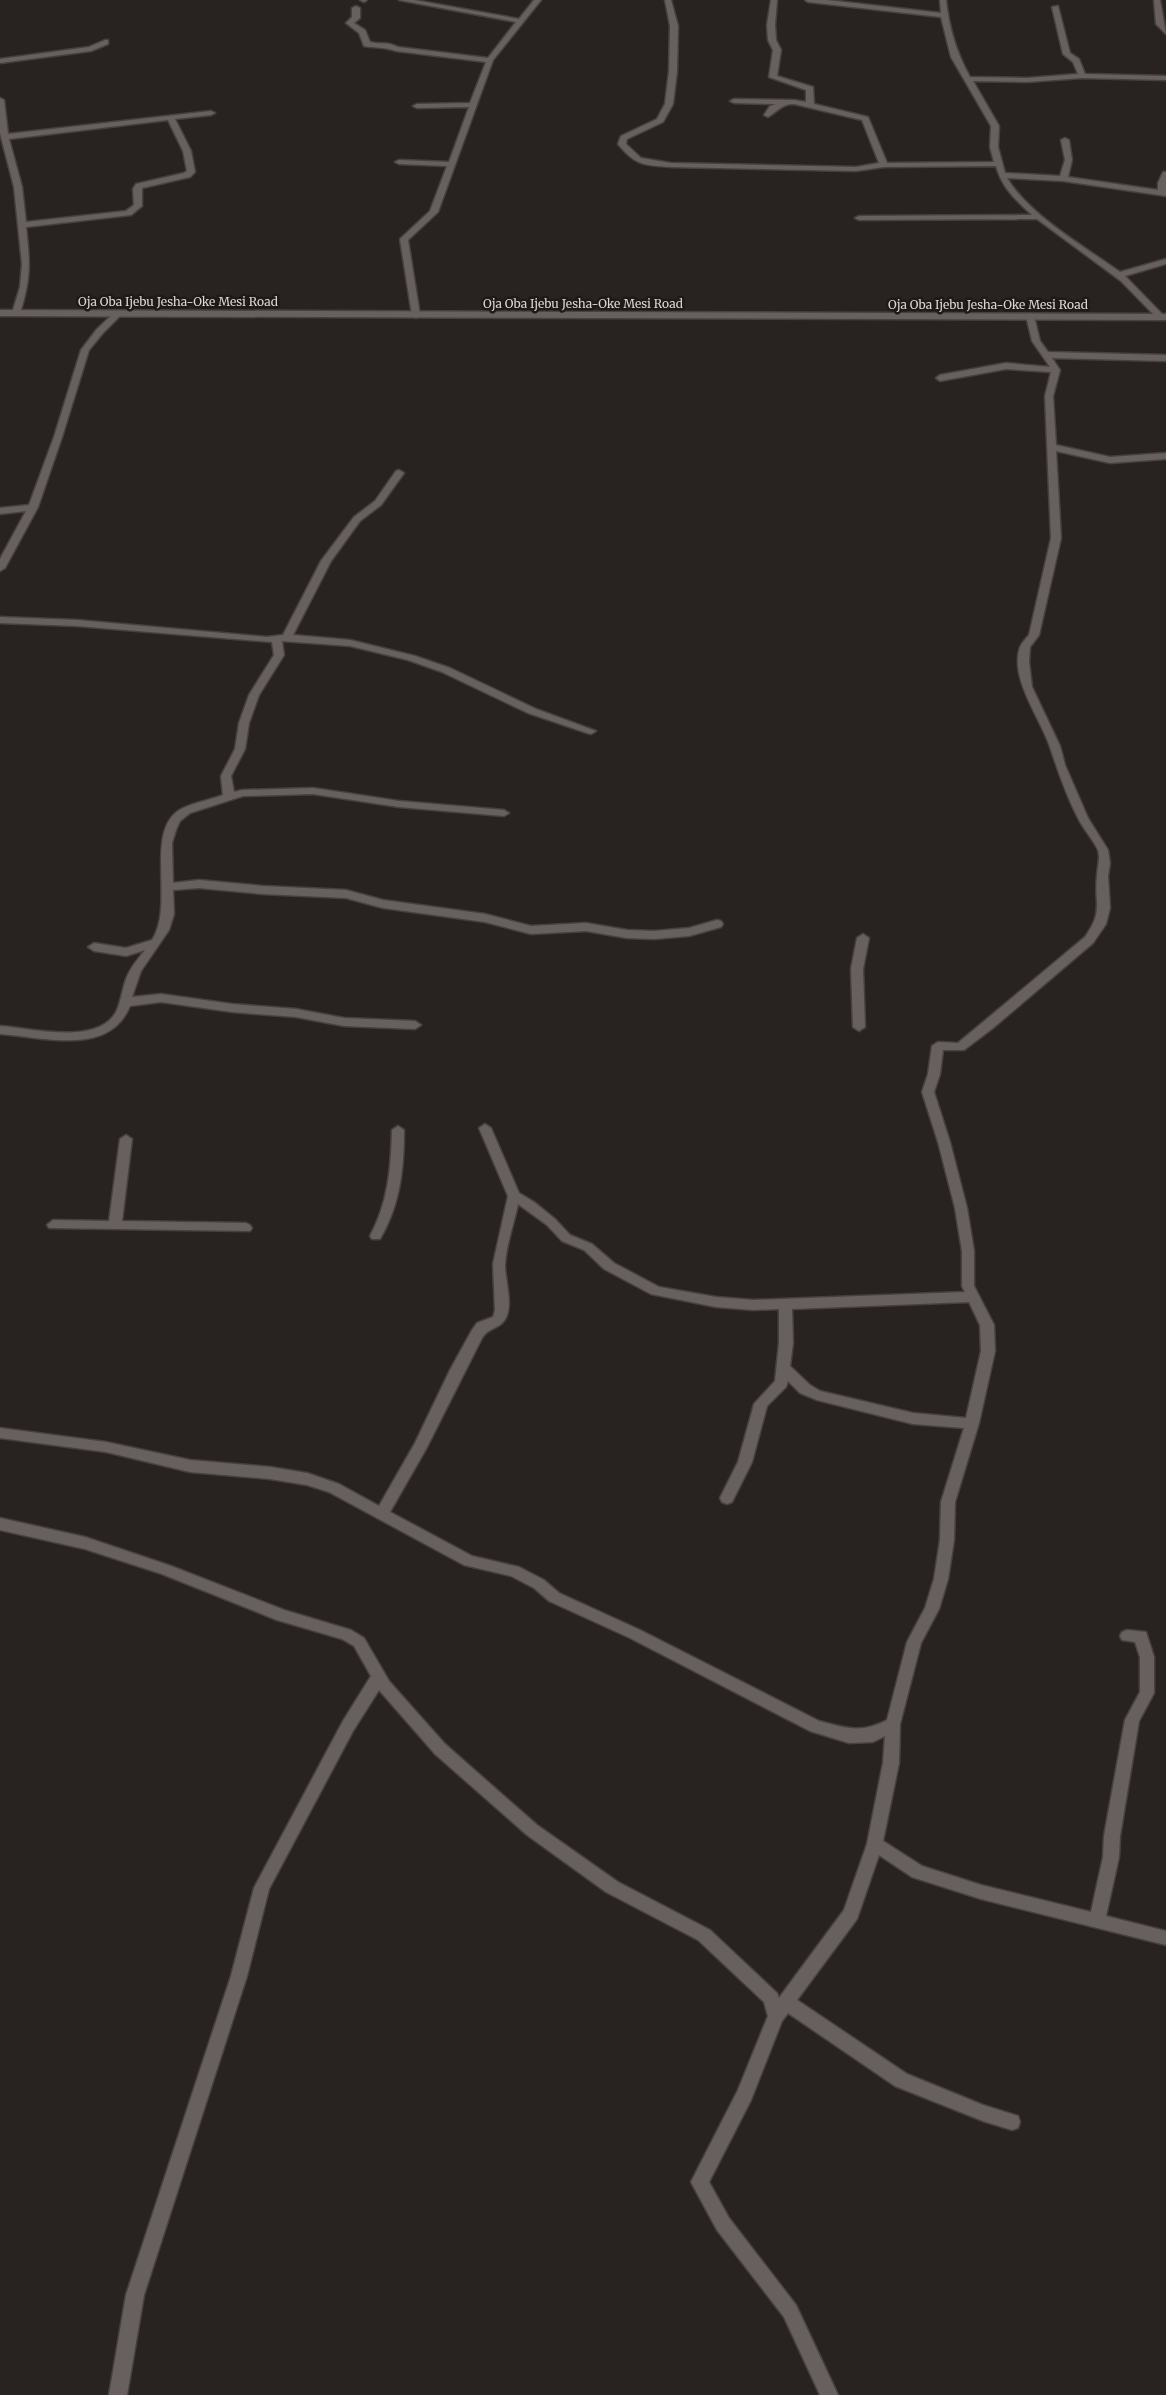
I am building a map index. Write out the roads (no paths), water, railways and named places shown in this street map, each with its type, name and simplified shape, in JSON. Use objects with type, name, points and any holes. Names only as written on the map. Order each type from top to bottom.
[{"type":"street","points":[[402,0],[520,21]]},
{"type":"street","points":[[416,315],[404,239],[434,212],[490,60],[538,0]]},
{"type":"street","points":[[668,0],[674,26],[673,71],[669,104],[656,124],[624,138],[622,144],[638,160],[648,163],[671,164],[856,169],[884,165],[999,164]]},
{"type":"street","points":[[774,0],[770,24],[772,40],[777,50],[773,77],[810,89],[810,104]]},
{"type":"street","points":[[808,0],[840,2],[944,15]]},
{"type":"street","points":[[943,0],[944,15],[954,57],[995,126],[994,147],[1002,175],[1012,192],[1039,217],[1119,276],[1163,317]]},
{"type":"street","points":[[1157,0],[1160,24],[1166,32]]},
{"type":"street","points":[[1056,7],[1066,54],[1076,61],[1082,76]]},
{"type":"street","points":[[356,8],[356,18],[350,23],[362,32],[367,44],[377,46],[386,44],[396,49],[490,60]]},
{"type":"street","points":[[0,61],[91,48],[105,42]]},
{"type":"street","points":[[968,79],[1027,80],[1082,76],[1166,78]]},
{"type":"street","points":[[0,100],[5,137],[18,187],[26,264],[24,286],[16,313]]},
{"type":"street","points":[[734,101],[794,102],[810,104],[816,109],[858,116],[865,119],[884,165]]},
{"type":"street","points":[[768,115],[772,108],[794,102]]},
{"type":"street","points":[[417,106],[474,105]]},
{"type":"street","points":[[5,137],[210,113]]},
{"type":"street","points":[[22,225],[128,213],[138,206],[136,189],[139,186],[187,175],[191,172],[191,164],[182,140],[170,117]]},
{"type":"street","points":[[1063,179],[1069,164],[1070,154],[1065,140]]},
{"type":"street","points":[[399,162],[452,164]]},
{"type":"street","points":[[1002,175],[1063,179],[1164,193],[1162,183],[1166,174]]},
{"type":"street","points":[[859,218],[1039,217]]},
{"type":"street","points":[[1119,276],[1166,261]]},
{"type":"street","name":"Oja Oba Ijebu Jesha-Oke Mesi Road","points":[[0,313],[1163,317]]},
{"type":"street","points":[[0,568],[33,507],[58,437],[85,350],[100,331],[119,313]]},
{"type":"street","points":[[829,2395],[790,2311],[723,2224],[700,2182],[745,2094],[776,2016],[850,1914],[875,1844],[890,1763],[893,1724],[914,1642],[932,1609],[941,1579],[947,1540],[948,1502],[972,1424],[988,1351],[987,1325],[968,1286],[968,1251],[961,1208],[944,1142],[928,1092],[934,1074],[938,1046],[960,1046],[989,1025],[1089,940],[1100,924],[1104,908],[1102,876],[1105,863],[1103,850],[1083,818],[1060,765],[1055,746],[1027,687],[1024,662],[1025,647],[1034,635],[1056,538],[1050,396],[1056,370],[1036,342],[1030,316]]},
{"type":"street","points":[[1046,355],[1166,358]]},
{"type":"street","points":[[940,378],[1006,366],[1056,370]]},
{"type":"street","points":[[1051,447],[1110,460],[1166,456]]},
{"type":"street","points":[[229,797],[226,776],[240,749],[244,723],[254,695],[279,655],[282,638],[326,561],[357,519],[378,503],[399,474]]},
{"type":"street","points":[[0,511],[33,507]]},
{"type":"street","points":[[0,620],[77,623],[266,640],[282,638],[350,643],[411,658],[446,670],[532,711],[591,731]]},
{"type":"street","points":[[0,1030],[61,1036],[86,1035],[107,1028],[115,1020],[127,1002],[135,972],[164,932],[168,914],[166,858],[170,832],[179,814],[242,793],[313,791],[400,804],[504,813]]},
{"type":"street","points":[[167,887],[199,884],[263,890],[346,894],[383,904],[485,918],[531,930],[586,927],[627,934],[654,935],[689,932],[717,924]]},
{"type":"street","points":[[859,1027],[857,969],[863,938]]},
{"type":"street","points":[[94,947],[126,952],[156,943]]},
{"type":"street","points":[[126,952],[135,972]]},
{"type":"street","points":[[127,1002],[161,998],[232,1008],[296,1013],[344,1022],[415,1025]]},
{"type":"street","points":[[485,1128],[514,1196],[544,1216],[566,1238],[588,1247],[609,1266],[656,1291],[716,1302],[785,1304],[972,1297]]},
{"type":"street","points":[[376,1236],[386,1221],[394,1185],[398,1157],[398,1130]]},
{"type":"street","points":[[114,1224],[126,1139]]},
{"type":"street","points":[[382,1514],[421,1445],[457,1370],[477,1334],[482,1327],[498,1320],[502,1310],[499,1264],[514,1196]]},
{"type":"street","points":[[53,1225],[114,1224],[246,1228]]},
{"type":"street","points":[[727,1498],[745,1462],[761,1404],[781,1383],[786,1343],[785,1304]]},
{"type":"street","points":[[784,1370],[805,1389],[817,1395],[923,1421],[972,1424]]},
{"type":"street","points":[[0,1433],[106,1447],[190,1466],[270,1473],[307,1479],[334,1488],[469,1561],[514,1571],[539,1584],[554,1597],[635,1634],[815,1726],[850,1736],[873,1735],[893,1724]]},
{"type":"street","points":[[0,1524],[85,1543],[166,1570],[282,1616],[346,1634],[359,1642],[384,1685],[440,1749],[518,1818],[612,1886],[704,1935],[771,1998],[776,2016]]},
{"type":"street","points":[[1097,1920],[1112,1857],[1112,1836],[1132,1720],[1147,1693],[1147,1657],[1142,1636],[1127,1636]]},
{"type":"street","points":[[118,2395],[136,2295],[233,1994],[262,1888],[348,1726],[379,1677]]},
{"type":"street","points":[[875,1844],[918,1872],[981,1892],[1166,1938]]},
{"type":"street","points":[[786,2002],[901,2080],[983,2113],[1012,2122]]}]
